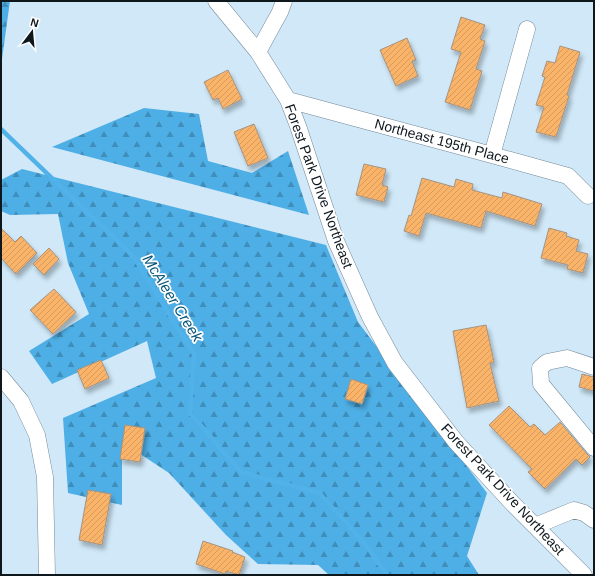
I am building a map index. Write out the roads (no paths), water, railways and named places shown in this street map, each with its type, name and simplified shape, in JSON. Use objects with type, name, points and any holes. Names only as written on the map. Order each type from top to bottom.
[{"type":"street","name":"Forest Park Drive Northeast","points":[[216,1],[258,52],[288,100],[336,240],[370,317],[395,363],[456,442],[508,498],[584,575]]},
{"type":"street","points":[[258,52],[280,12],[284,1]]},
{"type":"street","points":[[492,155],[527,30]]},
{"type":"street","name":"Northeast 195th Place","points":[[288,100],[568,176],[588,196]]},
{"type":"street","points":[[594,366],[566,358],[547,362],[540,368],[540,384],[594,448]]},
{"type":"street","points":[[1,377],[21,401],[37,435],[45,477],[47,575]]},
{"type":"street","points":[[535,526],[574,510],[584,513],[594,520]]},
{"type":"waterway","name":"McAleer Creek","points":[[1,129],[134,257],[194,354],[190,413],[241,472],[319,493],[363,541],[387,575]]}]
